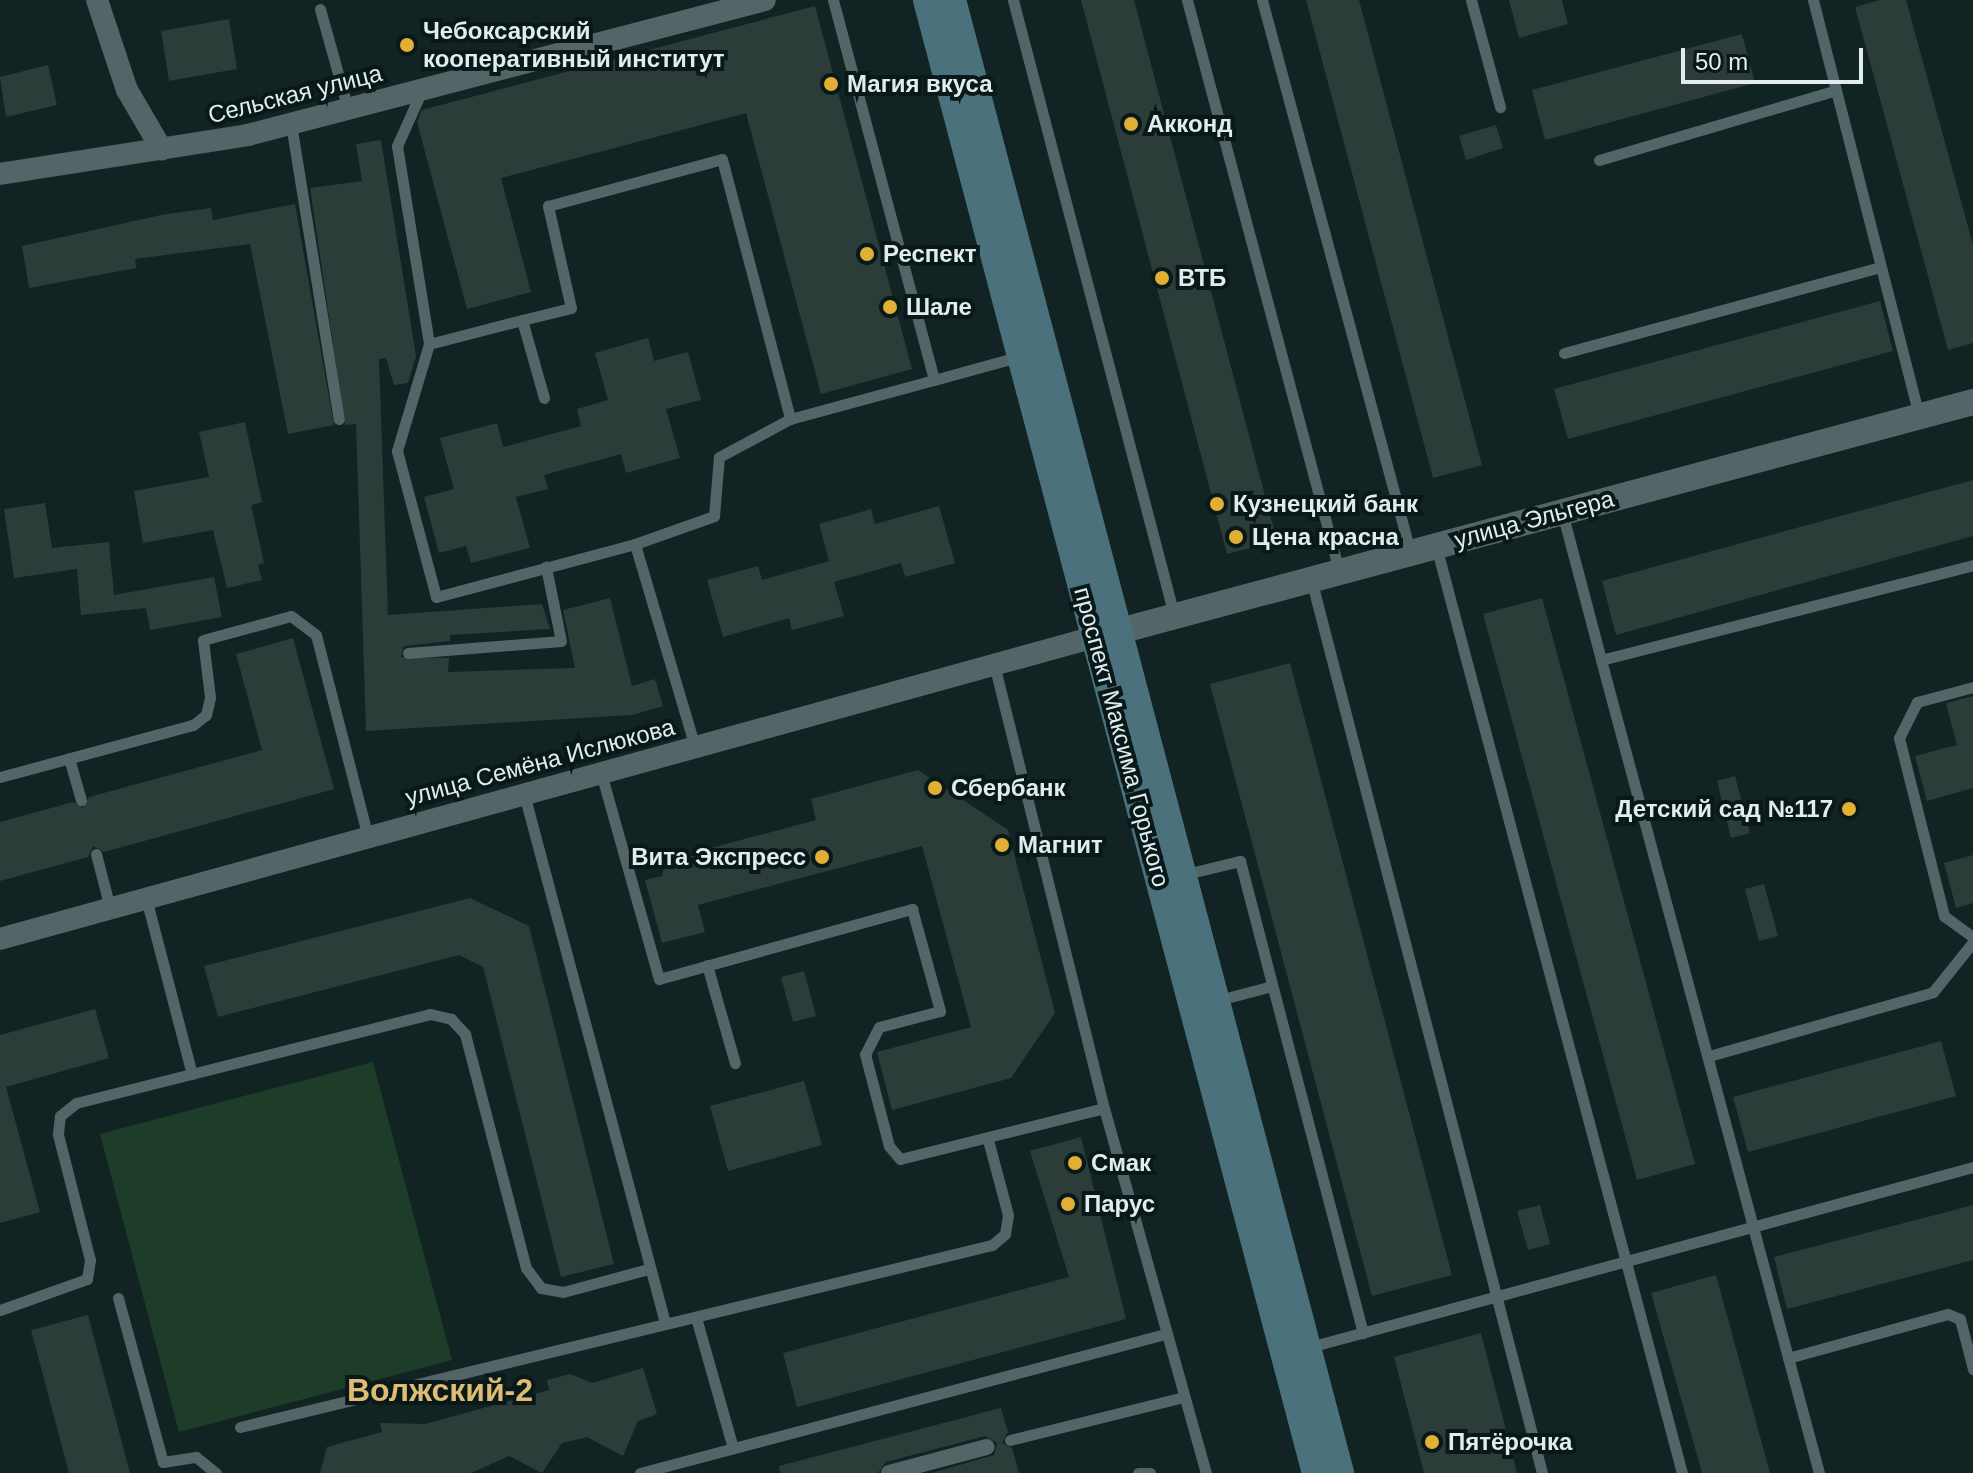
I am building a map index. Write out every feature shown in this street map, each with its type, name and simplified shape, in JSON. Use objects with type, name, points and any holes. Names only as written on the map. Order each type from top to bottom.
[{"type":"main road","name":"проспект Максима Горького","points":[[928,0],[1021,356],[1180,876],[1214,1002],[1295,1351],[1317,1473]]},
{"type":"main road","name":"проспект Максима Горького","points":[[951,0],[1105,634],[1295,1351],[1339,1473]]},
{"type":"street","points":[[97,0],[127,90],[162,150]]},
{"type":"street","name":"Сельская улица","points":[[0,174],[162,150],[291,124],[765,0]]},
{"type":"street","name":"улица Эльгера","points":[[1105,634],[1973,402]]},
{"type":"street","name":"улица Семёна Ислюкова","points":[[0,939],[1105,634]]},
{"type":"street","points":[[889,1473],[987,1447]]},
{"type":"lane","points":[[833,0],[934,380]]},
{"type":"lane","points":[[1013,0],[1174,615]]},
{"type":"lane","points":[[1187,0],[1339,571]]},
{"type":"lane","points":[[1262,0],[1628,1265],[1682,1473]]},
{"type":"lane","points":[[1471,0],[1500,107]]},
{"type":"lane","points":[[1813,0],[1919,416]]},
{"type":"lane","points":[[320,9],[348,109]]},
{"type":"lane","points":[[422,89],[397,146],[429,344],[397,451],[436,597],[635,544],[714,516],[719,457],[790,419],[1021,356]]},
{"type":"lane","points":[[1599,160],[1834,91]]},
{"type":"lane","points":[[291,124],[339,419]]},
{"type":"lane","points":[[429,344],[571,308],[548,206],[722,159],[790,419]]},
{"type":"lane","points":[[1564,353],[1881,267]]},
{"type":"lane","points":[[522,320],[544,398]]},
{"type":"lane","points":[[1562,511],[1819,1473]]},
{"type":"lane","points":[[635,544],[695,747]]},
{"type":"lane","points":[[1601,660],[1973,565]]},
{"type":"lane","points":[[408,653],[561,641],[546,567]]},
{"type":"lane","points":[[1311,579],[1542,1473]]},
{"type":"lane","points":[[0,777],[193,725],[206,715],[210,697],[203,640],[291,616],[316,635],[368,837]]},
{"type":"lane","points":[[994,664],[1104,1108],[1206,1473]]},
{"type":"lane","points":[[1709,1056],[1933,992],[1973,940],[1944,916],[1899,738],[1917,702],[1973,687]]},
{"type":"lane","points":[[69,758],[81,800]]},
{"type":"lane","points":[[601,773],[659,979],[912,909],[940,1011],[868,1037],[865,1054],[889,1146],[900,1159],[919,1159],[1104,1108]]},
{"type":"lane","points":[[524,794],[648,1269],[664,1319]]},
{"type":"lane","points":[[96,854],[110,908]]},
{"type":"lane","points":[[1180,876],[1240,861],[1363,1333]]},
{"type":"lane","points":[[146,898],[192,1074]]},
{"type":"lane","points":[[707,965],[735,1063]]},
{"type":"lane","points":[[1214,1002],[1272,986]]},
{"type":"lane","points":[[0,1310],[87,1279],[90,1260],[58,1134],[60,1116],[76,1103],[430,1014],[451,1019],[465,1034],[526,1268],[541,1288],[563,1292],[648,1269]]},
{"type":"lane","points":[[240,1427],[664,1319],[697,1321],[992,1245],[1005,1234],[1008,1215],[988,1140]]},
{"type":"lane","points":[[1295,1351],[1628,1265],[1973,1167]]},
{"type":"lane","points":[[118,1298],[163,1462],[196,1457],[216,1473]]},
{"type":"lane","points":[[1788,1358],[1948,1314],[1960,1319],[1973,1369]]},
{"type":"lane","points":[[697,1321],[733,1448]]},
{"type":"lane","points":[[640,1473],[1165,1334]]},
{"type":"lane","points":[[1010,1440],[1184,1397]]},
{"type":"lane","points":[[1138,1473],[1150,1473]]},
{"type":"green space","points":[[373,1062],[452,1360],[179,1432],[100,1134]]},
{"type":"building","points":[[1081,0],[1134,0],[1277,541],[1227,554]]},
{"type":"building","points":[[1306,0],[1359,0],[1482,465],[1433,478]]},
{"type":"building","points":[[1509,0],[1562,0],[1568,24],[1519,38]]},
{"type":"building","points":[[1880,0],[1906,0],[1973,245],[1973,343],[1948,350],[1855,7]]},
{"type":"building","points":[[815,6],[912,369],[821,394],[746,113],[501,178],[531,292],[467,309],[417,122],[422,110]]},
{"type":"building","points":[[229,19],[237,69],[169,81],[161,31]]},
{"type":"building","points":[[1742,34],[1755,83],[1545,140],[1532,90]]},
{"type":"building","points":[[48,65],[57,105],[6,117],[0,77]]},
{"type":"building","points":[[1496,125],[1503,148],[1466,160],[1459,136]]},
{"type":"building","points":[[381,140],[416,356],[408,383],[394,385],[386,358],[379,359],[388,615],[542,604],[550,629],[450,635],[450,641],[404,646],[401,657],[449,658],[448,672],[575,668],[563,610],[610,598],[632,686],[655,679],[663,706],[632,715],[366,731],[356,424],[345,425],[310,188],[362,181],[356,144]]},
{"type":"building","points":[[295,204],[334,425],[288,434],[250,244],[135,259],[136,268],[29,288],[22,246],[161,215],[211,208],[213,220]]},
{"type":"building","points":[[1880,301],[1893,351],[1568,439],[1554,389]]},
{"type":"building","points":[[648,338],[654,361],[688,352],[701,400],[666,409],[680,458],[626,473],[621,454],[544,475],[548,489],[516,497],[530,548],[471,563],[466,546],[439,553],[424,497],[454,489],[440,438],[497,423],[503,447],[581,426],[577,409],[608,400],[595,353]]},
{"type":"building","points":[[245,422],[262,502],[251,505],[264,563],[258,565],[262,580],[227,588],[213,530],[143,543],[134,491],[209,477],[199,432]]},
{"type":"building","points":[[1973,480],[1973,536],[1616,635],[1602,581]]},
{"type":"building","points":[[45,503],[52,548],[109,542],[114,595],[214,577],[222,617],[150,630],[146,608],[81,615],[77,569],[14,578],[4,509]]},
{"type":"building","points":[[939,506],[955,563],[905,577],[901,563],[834,582],[844,616],[792,630],[789,618],[723,637],[707,580],[758,566],[762,580],[829,561],[819,524],[871,509],[875,524]]},
{"type":"building","points":[[1542,598],[1695,1164],[1637,1180],[1483,614]]},
{"type":"building","points":[[293,638],[334,789],[104,852],[93,846],[88,857],[0,881],[0,822],[73,802],[83,808],[89,797],[262,750],[236,654]]},
{"type":"building","points":[[1290,663],[1452,1275],[1372,1296],[1210,684]]},
{"type":"building","points":[[1973,696],[1973,788],[1927,801],[1915,756],[1957,745],[1946,703]]},
{"type":"building","points":[[918,770],[1008,830],[1055,1013],[1011,1078],[892,1110],[877,1052],[971,1027],[922,846],[698,905],[705,932],[662,943],[645,880],[662,876],[666,860],[816,820],[811,799]]},
{"type":"building","points":[[1735,776],[1750,833],[1731,838],[1717,781]]},
{"type":"building","points":[[1973,855],[1973,903],[1956,908],[1944,863]]},
{"type":"building","points":[[1764,884],[1778,936],[1759,941],[1745,889]]},
{"type":"building","points":[[470,898],[529,926],[614,1264],[561,1277],[483,967],[459,955],[218,1017],[204,966]]},
{"type":"building","points":[[804,971],[816,1016],[793,1022],[781,977]]},
{"type":"building","points":[[95,1009],[109,1058],[6,1087],[40,1212],[0,1223],[0,1035]]},
{"type":"building","points":[[1941,1041],[1956,1096],[1748,1152],[1733,1097]]},
{"type":"building","points":[[804,1081],[822,1145],[728,1171],[710,1106]]},
{"type":"building","points":[[1081,1137],[1126,1319],[797,1407],[783,1353],[1069,1277],[1030,1151]]},
{"type":"building","points":[[1540,1205],[1550,1244],[1528,1250],[1517,1211]]},
{"type":"building","points":[[1973,1205],[1973,1260],[1787,1309],[1774,1257]]},
{"type":"building","points":[[1716,1275],[1770,1473],[1702,1473],[1651,1293]]},
{"type":"building","points":[[88,1315],[130,1473],[69,1473],[31,1330]]},
{"type":"building","points":[[1481,1333],[1517,1473],[1424,1473],[1394,1357]]},
{"type":"building","points":[[643,1368],[657,1414],[638,1421],[623,1456],[587,1437],[562,1443],[542,1473],[509,1456],[471,1473],[320,1473],[327,1447],[382,1432],[380,1423],[425,1424],[549,1390],[547,1380],[570,1374],[592,1383]]},
{"type":"building","points":[[1001,1408],[1008,1432],[1002,1443],[1012,1448],[1019,1473],[932,1473],[994,1455],[997,1443],[985,1436],[886,1462],[878,1473],[780,1473],[779,1466]]},
{"type":"place","name":"Чебоксарский кооперативный институт","points":[[407,45]]},
{"type":"place","name":"Магия вкуса","points":[[831,84]]},
{"type":"place","name":"Акконд","points":[[1131,124]]},
{"type":"place","name":"Респект","points":[[867,254]]},
{"type":"place","name":"ВТБ","points":[[1162,278]]},
{"type":"place","name":"Шале","points":[[890,307]]},
{"type":"place","name":"Кузнецкий банк","points":[[1217,504]]},
{"type":"place","name":"Цена красна","points":[[1236,537]]},
{"type":"place","name":"Сбербанк","points":[[935,788]]},
{"type":"place","name":"Детский сад №117","points":[[1849,809]]},
{"type":"place","name":"Магнит","points":[[1002,845]]},
{"type":"place","name":"Вита Экспресс","points":[[822,857]]},
{"type":"place","name":"Смак","points":[[1075,1163]]},
{"type":"place","name":"Парус","points":[[1068,1204]]},
{"type":"place","name":"Пятёрочка","points":[[1432,1442]]},
{"type":"district","name":"Волжский-2","points":[[440,1390]]}]
